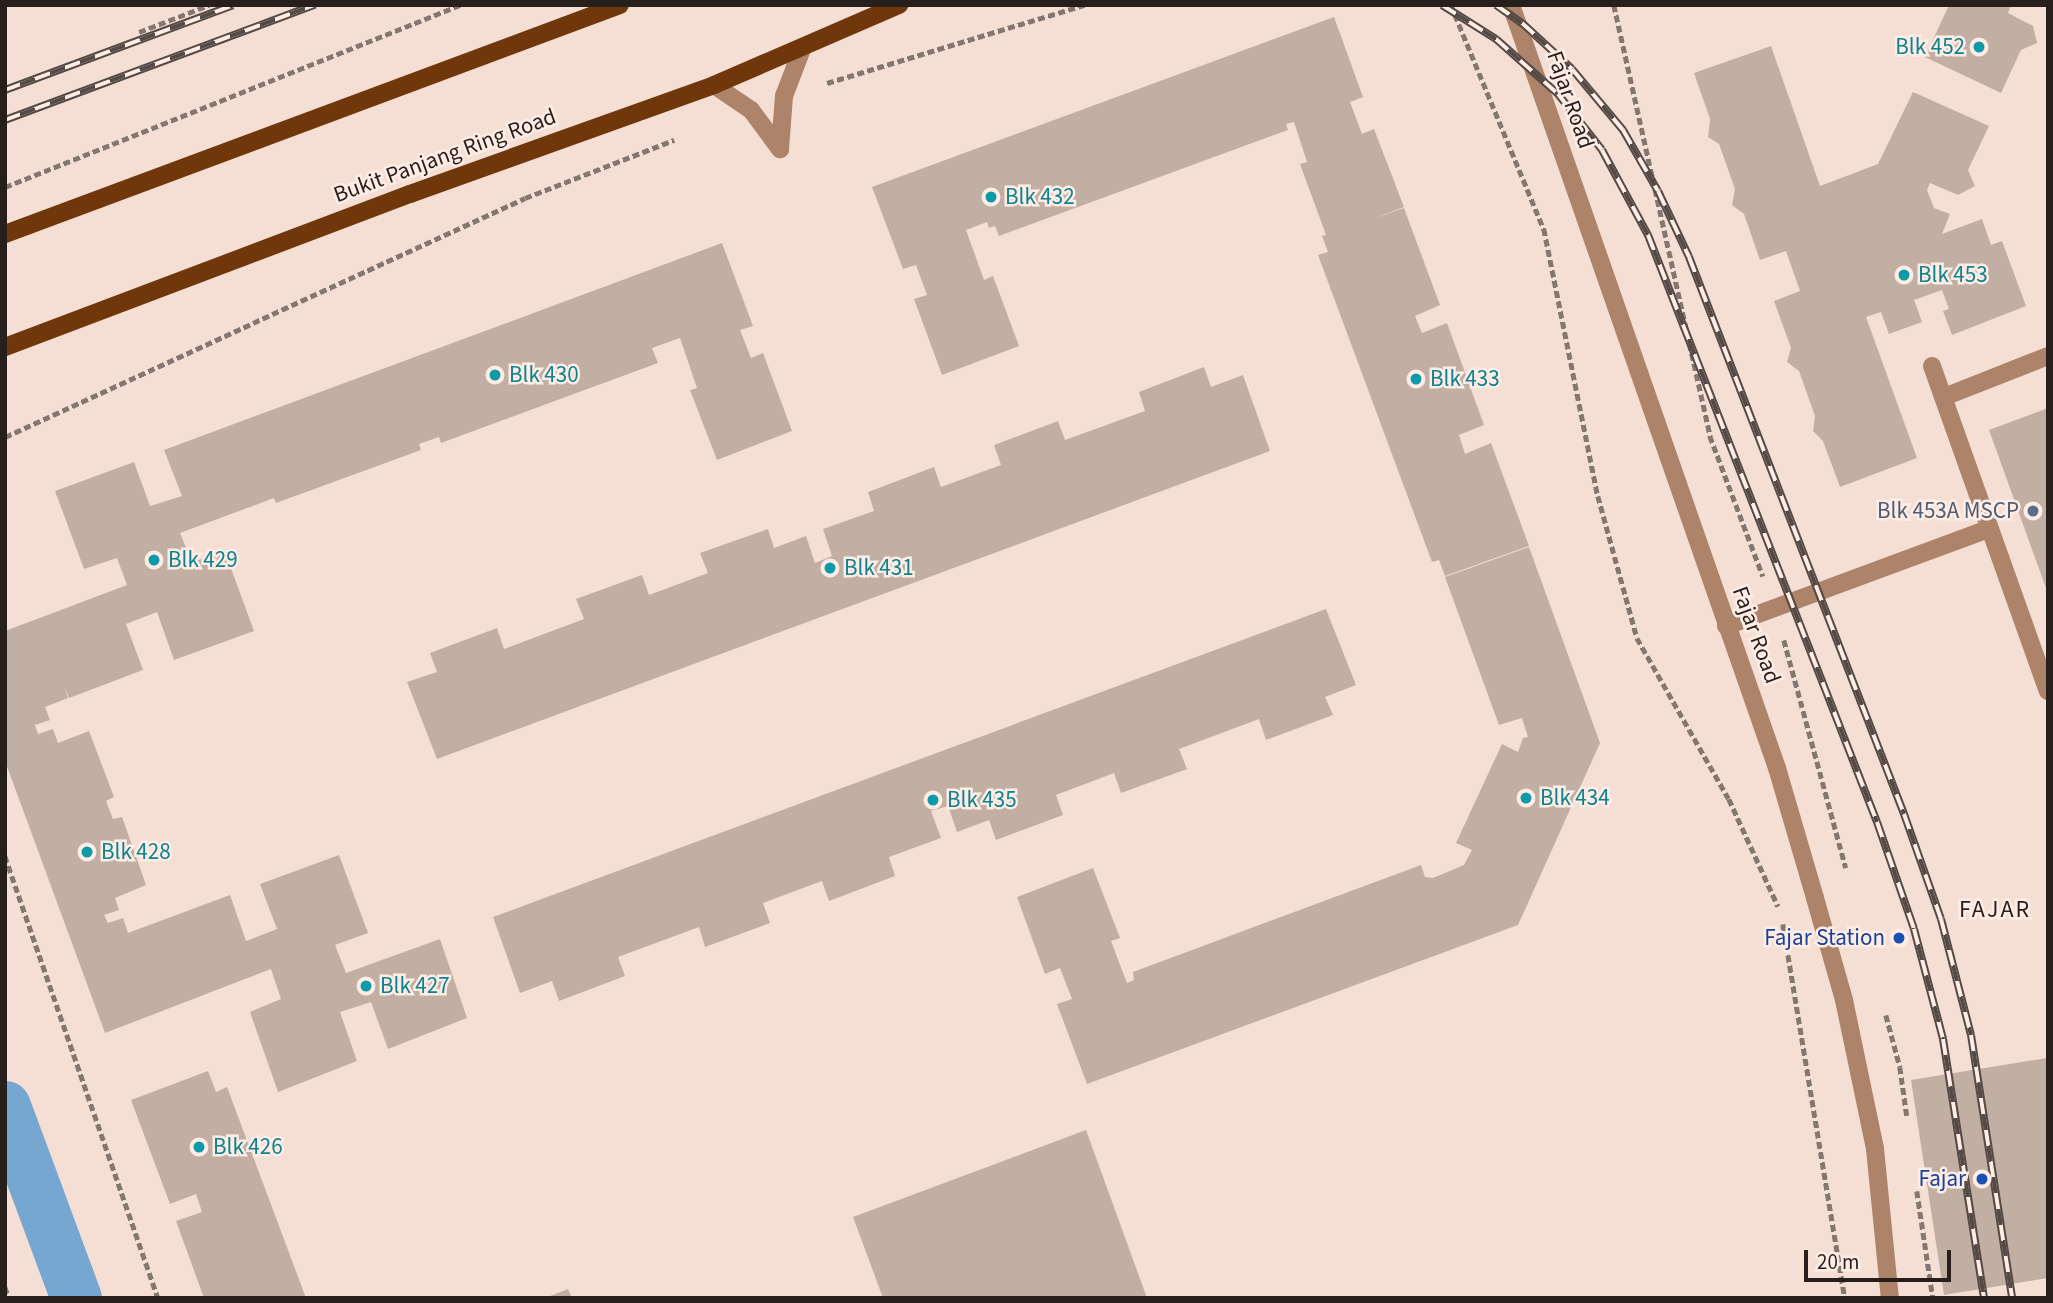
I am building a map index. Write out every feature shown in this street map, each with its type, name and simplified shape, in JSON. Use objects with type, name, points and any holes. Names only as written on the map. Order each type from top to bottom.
[{"type":"main road","points":[[5,234],[621,5]]},
{"type":"main road","name":"Bukit Panjang Ring Road","points":[[5,347],[410,194],[714,85],[899,5]]},
{"type":"street","name":"Fajar Road","points":[[1511,5],[1777,768],[1844,1000],[1875,1149],[1890,1298]]},
{"type":"street","points":[[714,85],[751,110],[780,149],[783,96],[802,49]]},
{"type":"street","points":[[1944,397],[2048,356]]},
{"type":"street","points":[[1932,366],[2048,691]]},
{"type":"street","points":[[1726,626],[1988,529]]},
{"type":"path","points":[[139,32],[209,5]]},
{"type":"path","points":[[5,187],[460,5]]},
{"type":"path","points":[[783,96],[1084,5]]},
{"type":"path","points":[[1451,5],[1544,229],[1598,496],[1637,638],[1729,799],[1781,912],[1845,1298]]},
{"type":"path","points":[[1614,5],[1710,436],[1775,608],[1849,878]]},
{"type":"path","points":[[5,437],[525,198],[676,139]]},
{"type":"path","points":[[5,856],[158,1298]]},
{"type":"path","points":[[1885,1013],[1900,1067],[1909,1130]]},
{"type":"path","points":[[1916,1180],[1933,1298]]},
{"type":"path","points":[[5,1287],[9,1298]]},
{"type":"building","name":"Blk 452","points":[[1949,5],[2011,5],[2008,13],[2033,26],[2037,43],[2021,50],[2001,93],[1925,57]]},
{"type":"building","name":"Blk 432","points":[[1334,17],[1363,97],[1350,102],[1362,134],[1374,129],[1404,207],[1373,219],[1404,208],[1440,305],[1415,316],[1422,333],[1447,323],[1484,425],[1459,435],[1465,454],[1491,443],[1529,546],[1445,576],[1439,560],[1432,562],[1318,255],[1328,252],[1322,236],[1326,235],[1300,164],[1307,162],[1294,122],[1286,124],[1288,130],[999,236],[995,226],[989,228],[987,222],[966,230],[984,280],[993,276],[1019,346],[942,375],[914,299],[927,295],[916,265],[903,269],[872,187]]},
{"type":"building","name":"Blk 453","points":[[1771,46],[1820,186],[1878,164],[1913,92],[1989,126],[1968,170],[1975,186],[1958,195],[1930,183],[1927,190],[1934,208],[1950,214],[1942,234],[1982,219],[1991,245],[2002,241],[2026,306],[1952,335],[1943,311],[1949,309],[1942,290],[1914,300],[1922,322],[1889,334],[1881,312],[1866,317],[1917,458],[1840,487],[1823,441],[1813,431],[1815,416],[1799,371],[1787,362],[1791,348],[1774,301],[1800,291],[1786,251],[1760,260],[1744,214],[1732,205],[1735,189],[1719,144],[1708,137],[1710,119],[1694,73]]},
{"type":"building","points":[[722,243],[753,326],[740,330],[751,358],[763,353],[792,431],[717,460],[690,390],[697,388],[680,338],[652,348],[658,363],[441,443],[439,437],[419,444],[421,450],[276,503],[274,498],[180,533],[192,562],[225,552],[254,631],[174,660],[157,612],[126,624],[143,670],[69,698],[64,686],[68,698],[45,707],[50,720],[35,725],[38,734],[53,729],[58,743],[89,731],[114,797],[106,801],[113,819],[122,817],[146,885],[115,898],[119,910],[104,915],[108,923],[123,918],[128,933],[230,895],[246,941],[277,929],[260,884],[339,855],[368,933],[335,945],[346,973],[440,939],[467,1018],[388,1049],[371,1002],[340,1012],[357,1061],[278,1092],[250,1012],[281,999],[271,969],[105,1033],[5,761],[5,631],[127,585],[117,558],[84,569],[55,491],[134,462],[150,506],[182,496],[164,450]]},
{"type":"building","name":"Blk 431","points":[[1204,367],[1211,387],[1243,375],[1270,451],[437,759],[407,682],[437,672],[430,653],[497,628],[504,649],[584,619],[576,599],[642,575],[649,595],[708,573],[700,553],[768,529],[774,548],[806,536],[815,563],[832,556],[823,529],[874,511],[868,492],[934,467],[941,487],[1001,465],[994,445],[1058,421],[1065,440],[1145,411],[1139,392]]},
{"type":"building","name":"Blk 453A MSCP","points":[[2048,408],[2048,590],[2047,591],[1989,430]]},
{"type":"building","name":"Blk 434","points":[[1529,547],[1600,743],[1518,925],[1087,1084],[1057,1004],[1072,999],[1060,968],[1045,974],[1017,897],[1093,868],[1120,938],[1111,941],[1127,983],[1134,980],[1133,972],[1421,865],[1425,877],[1433,878],[1464,865],[1472,850],[1456,843],[1502,744],[1518,752],[1523,738],[1528,737],[1522,718],[1499,725],[1445,577]]},
{"type":"building","name":"Blk 435","points":[[1326,609],[1356,685],[1325,697],[1333,715],[1266,740],[1259,719],[1179,749],[1187,769],[1121,793],[1114,773],[1056,795],[1063,815],[996,840],[989,820],[957,832],[948,806],[931,811],[941,838],[889,857],[895,876],[829,901],[822,881],[763,903],[770,923],[705,947],[699,927],[618,957],[625,976],[559,1001],[552,981],[520,993],[493,917]]},
{"type":"building","points":[[2047,1058],[2048,1278],[1944,1295],[1911,1080]]},
{"type":"building","name":"Blk 426","points":[[208,1071],[216,1092],[227,1087],[306,1298],[204,1298],[176,1221],[202,1212],[196,1194],[170,1204],[131,1100]]},
{"type":"building","points":[[1086,1130],[1147,1298],[883,1298],[853,1217]]},
{"type":"building","points":[[568,1289],[572,1298],[545,1298]]},
{"type":"waterway","points":[[5,1106],[76,1298]]},
{"type":"railway","points":[[5,90],[233,5]]},
{"type":"railway","points":[[5,120],[315,5]]},
{"type":"railway","points":[[1442,5],[1496,39],[1558,94],[1602,150],[1648,235],[1877,822],[1914,929],[1943,1039],[1984,1298]]},
{"type":"railway","points":[[1496,5],[1522,23],[1572,69],[1623,130],[1658,191],[1689,257],[1904,814],[1941,919],[1971,1035],[2012,1298]]},
{"type":"place","name":"Blk 452","points":[[1979,47]]},
{"type":"place","name":"Blk 432","points":[[991,197]]},
{"type":"place","name":"Blk 453","points":[[1904,275]]},
{"type":"place","name":"Blk 430","points":[[495,375]]},
{"type":"place","name":"Blk 433","points":[[1416,379]]},
{"type":"place","name":"Blk 453A MSCP","points":[[2033,511]]},
{"type":"place","name":"Blk 429","points":[[154,560]]},
{"type":"place","name":"Blk 431","points":[[830,568]]},
{"type":"place","name":"Blk 434","points":[[1526,798]]},
{"type":"place","name":"Blk 435","points":[[933,800]]},
{"type":"place","name":"Blk 428","points":[[87,852]]},
{"type":"place","name":"Fajar Station","points":[[1899,938]]},
{"type":"place","name":"Blk 427","points":[[366,986]]},
{"type":"place","name":"Blk 426","points":[[199,1147]]},
{"type":"place","name":"Fajar","points":[[1982,1179]]},
{"type":"district","name":"FAJAR","points":[[1995,910]]}]
